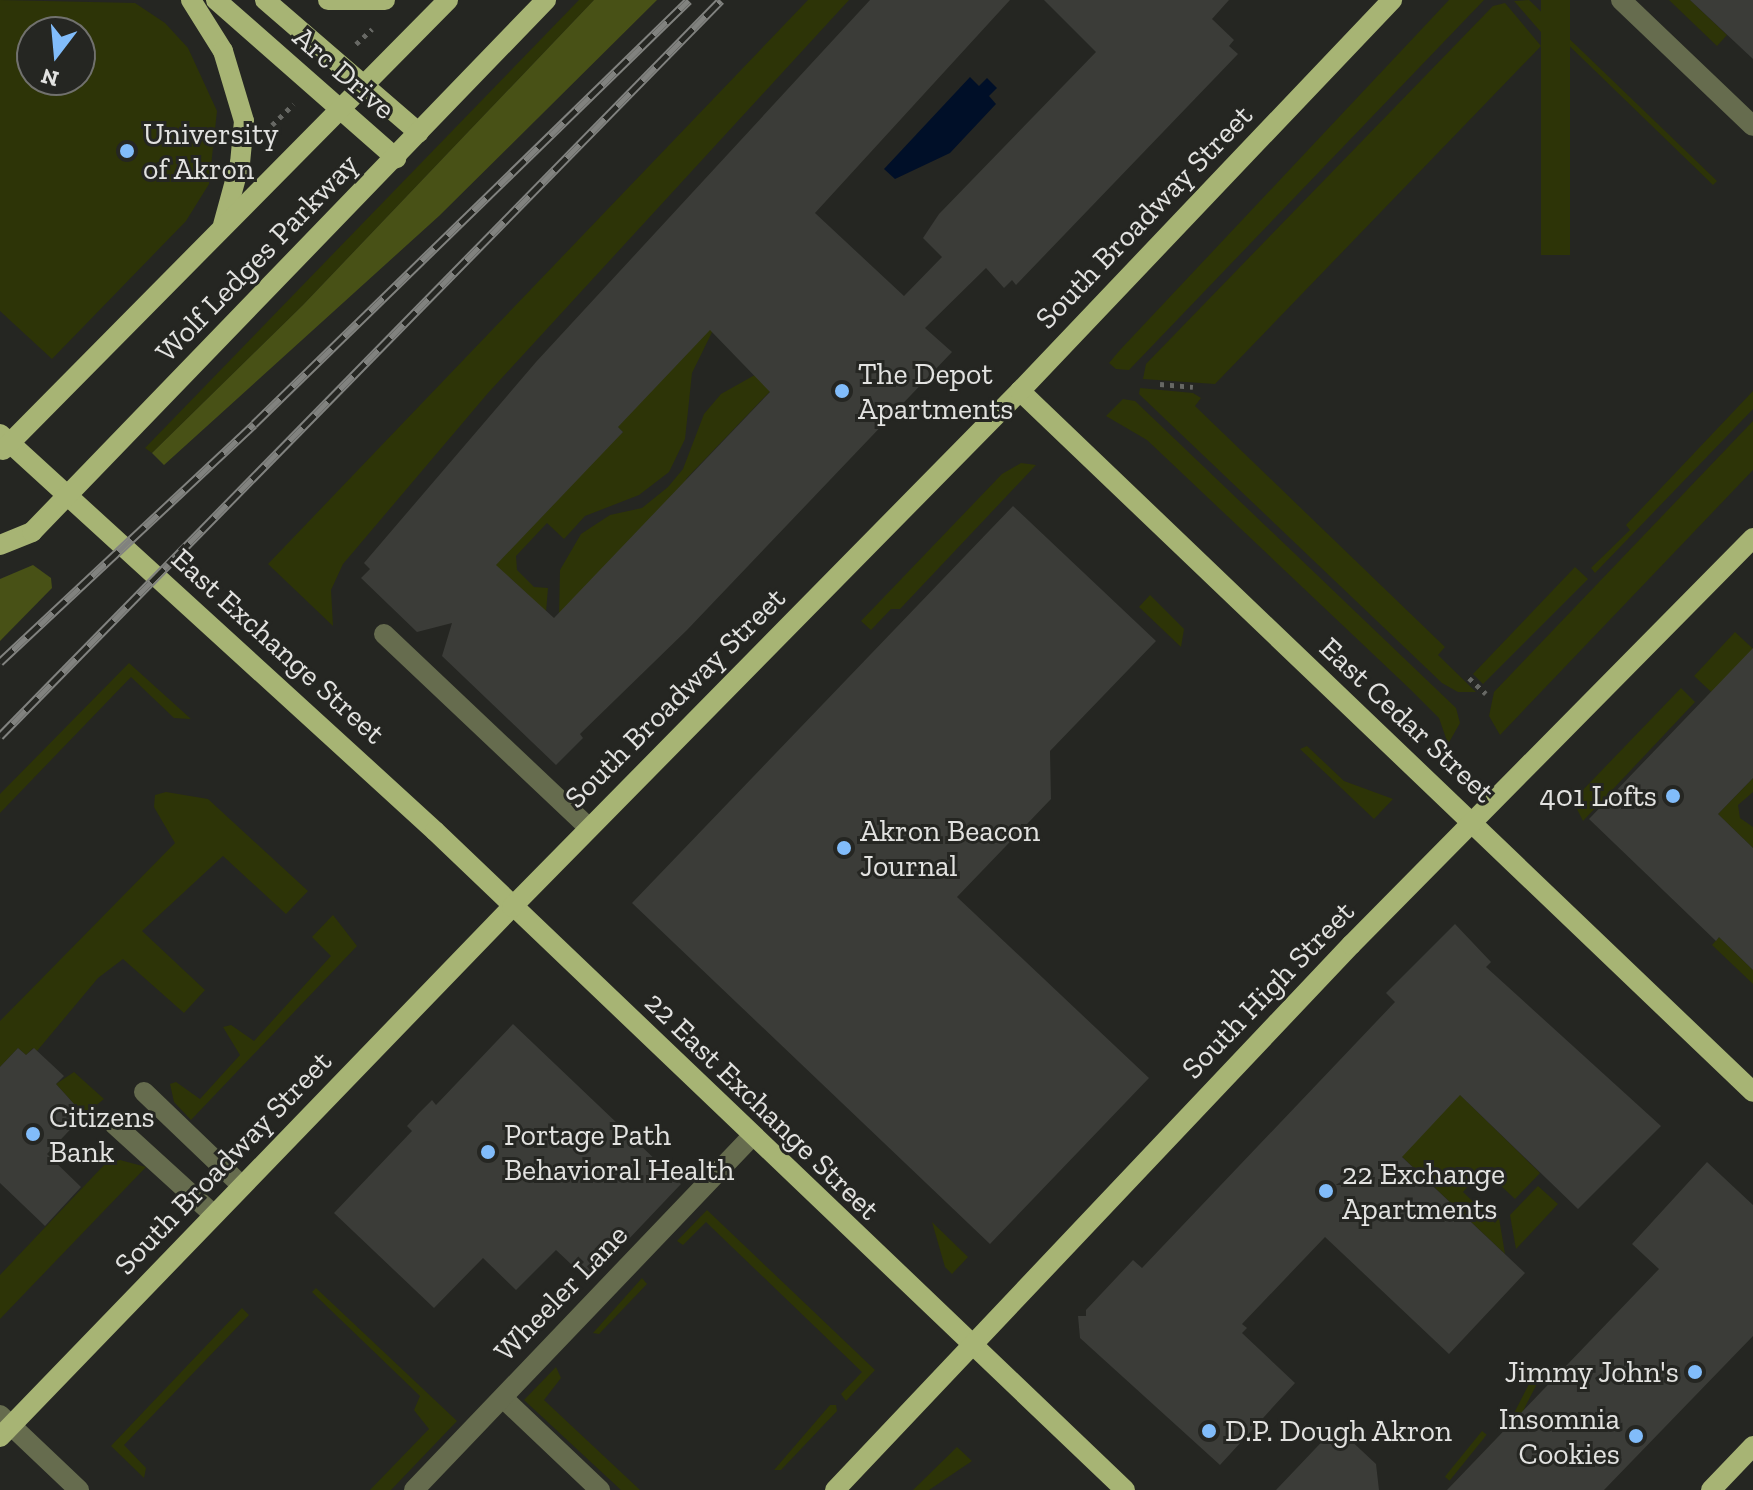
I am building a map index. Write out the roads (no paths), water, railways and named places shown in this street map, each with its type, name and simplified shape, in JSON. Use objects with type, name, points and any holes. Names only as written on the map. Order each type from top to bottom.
[{"type":"main road","points":[[191,0],[223,51],[244,121],[240,163],[220,232]]},
{"type":"main road","name":"Arc Drive","points":[[216,0],[340,113],[396,158]]},
{"type":"main road","name":"Arc Drive","points":[[265,0],[419,133]]},
{"type":"main road","points":[[328,0],[385,0]]},
{"type":"main road","name":"Wolf Ledges Parkway","points":[[0,453],[365,89],[448,0]]},
{"type":"main road","name":"Wolf Ledges Parkway","points":[[0,545],[32,532],[546,0]]},
{"type":"main road","name":"South Broadway Street","points":[[4,1426],[1020,391],[1392,0]]},
{"type":"main road","name":"East Cedar Street","points":[[1020,391],[1753,1092]]},
{"type":"main road","name":"East Exchange Street","points":[[0,434],[435,831],[512,907]]},
{"type":"main road","name":"South High Street","points":[[835,1490],[1471,822],[1753,538]]},
{"type":"main road","name":"22 East Exchange Street","points":[[512,907],[974,1347]]},
{"type":"main road","points":[[974,1347],[1125,1490]]},
{"type":"main road","points":[[1711,1490],[1753,1446]]},
{"type":"street","points":[[1621,0],[1753,126]]},
{"type":"street","points":[[384,634],[589,828]]},
{"type":"street","points":[[144,1092],[242,1186]]},
{"type":"street","points":[[114,1124],[214,1215]]},
{"type":"street","name":"Wheeler Lane","points":[[414,1490],[751,1137]]},
{"type":"street","points":[[503,1398],[600,1490]]},
{"type":"street","points":[[4,1426],[79,1490]]},
{"type":"water","points":[[970,77],[979,86],[987,78],[997,88],[989,96],[996,104],[950,153],[895,179],[884,169]]},
{"type":"railway","points":[[0,662],[254,424],[689,0]]},
{"type":"railway","points":[[0,736],[721,0]]},
{"type":"place","name":"University of Akron","points":[[127,151]]},
{"type":"place","name":"The Depot Apartments","points":[[842,391]]},
{"type":"place","name":"401 Lofts","points":[[1673,796]]},
{"type":"place","name":"Akron Beacon Journal","points":[[844,848]]},
{"type":"place","name":"Citizens Bank","points":[[33,1134]]},
{"type":"place","name":"Portage Path Behavioral Health","points":[[488,1152]]},
{"type":"place","name":"22 Exchange Apartments","points":[[1326,1191]]},
{"type":"place","name":"Jimmy John's","points":[[1695,1372]]},
{"type":"place","name":"D.P. Dough Akron","points":[[1209,1431]]},
{"type":"place","name":"Insomnia Cookies","points":[[1636,1436]]}]
